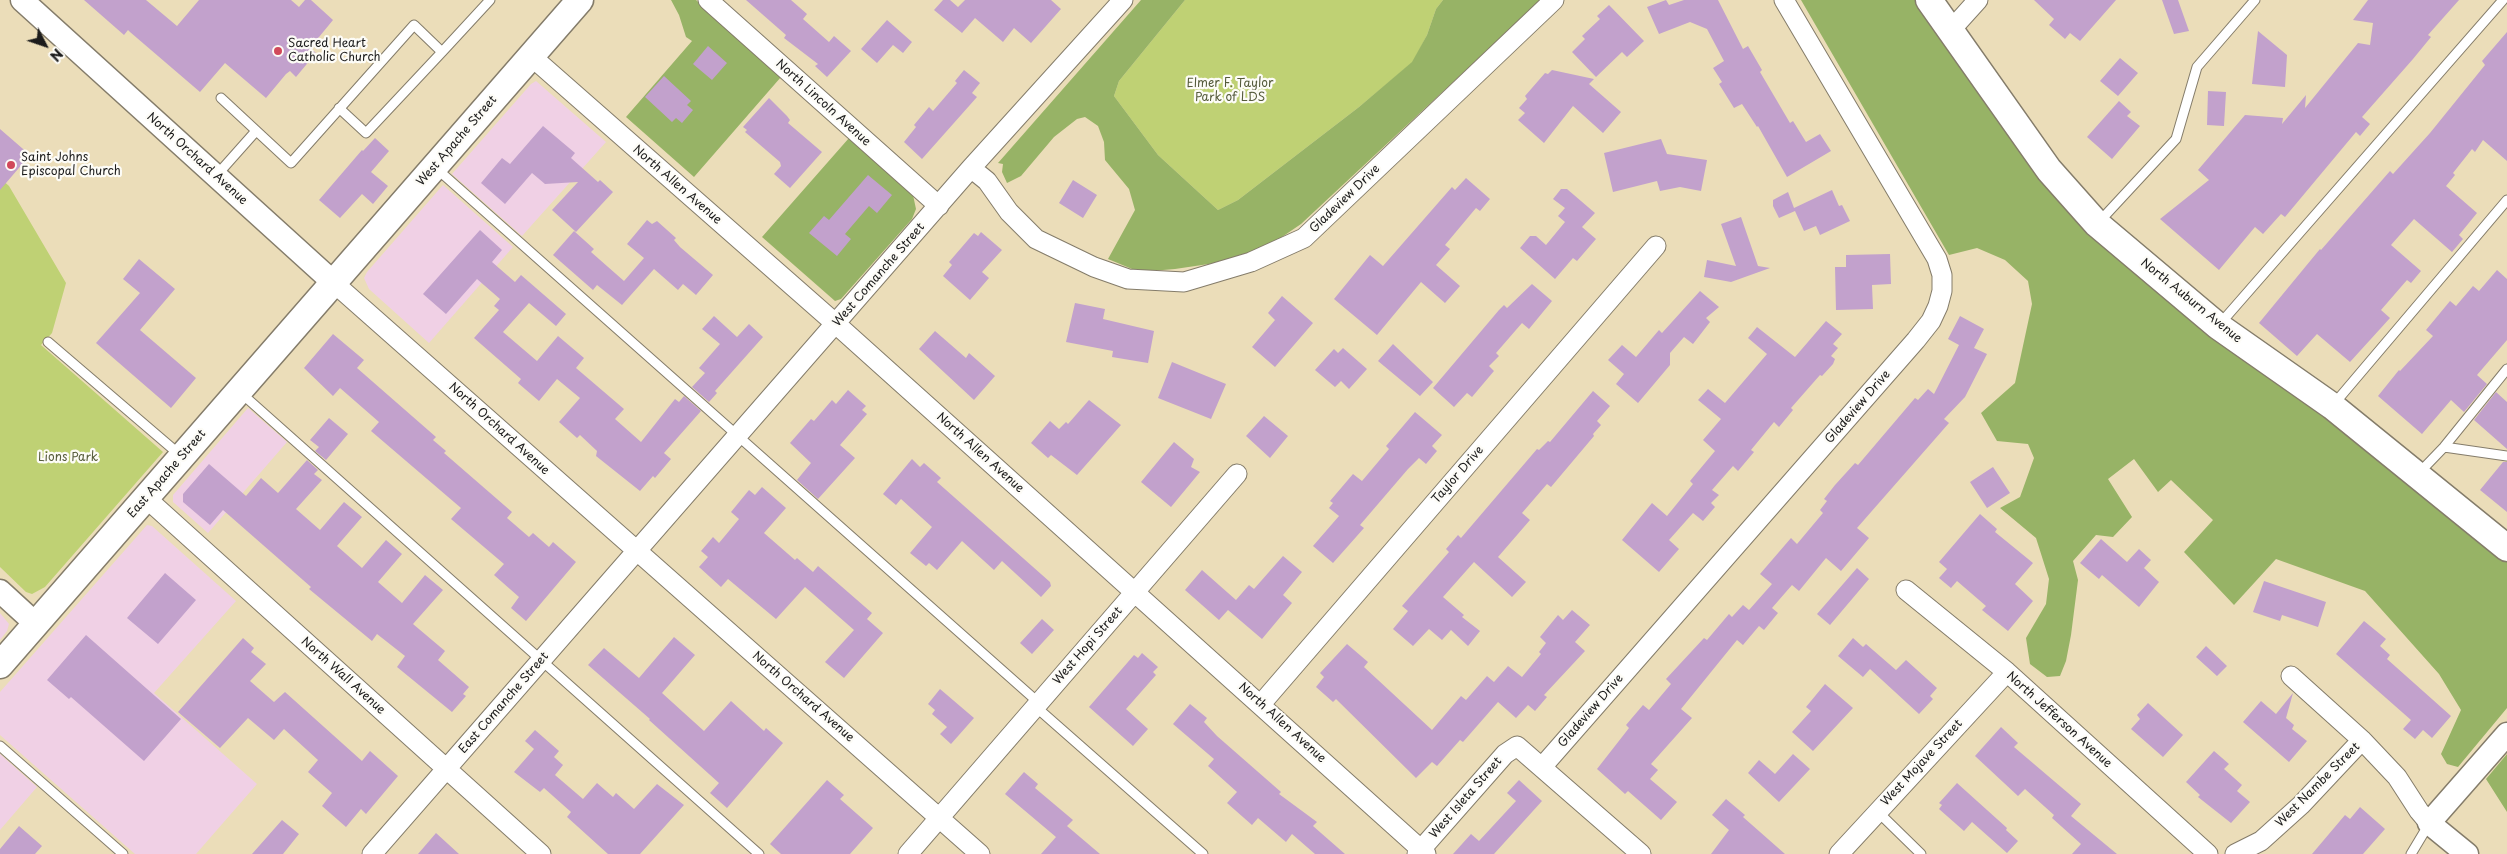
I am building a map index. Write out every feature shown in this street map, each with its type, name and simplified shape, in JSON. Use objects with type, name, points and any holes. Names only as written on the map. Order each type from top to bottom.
[{"type":"main road","name":"West Apache Street","points":[[334,283],[580,0]]},
{"type":"main road","name":"North Auburn Avenue","points":[[1929,0],[2049,170],[2097,224],[2218,326],[2332,406],[2507,548]]},
{"type":"main road","name":"East Apache Street","points":[[0,665],[334,283]]},
{"type":"street","name":"North Orchard Avenue","points":[[22,0],[334,283],[980,854]]},
{"type":"street","name":"North Lincoln Avenue","points":[[708,0],[939,206]]},
{"type":"street","name":"West Comanche Street","points":[[637,552],[972,168],[1123,0]]},
{"type":"street","name":"Gladeview Drive","points":[[972,168],[986,182],[1009,212],[1036,239],[1094,267],[1128,279],[1184,282],[1192,280],[1251,262],[1304,238],[1554,0]]},
{"type":"street","name":"Gladeview Drive","points":[[1542,767],[1916,340],[1931,321],[1938,306],[1942,283],[1937,258],[1784,0]]},
{"type":"street","points":[[1950,31],[1978,0]]},
{"type":"street","name":"North Allen Avenue","points":[[531,56],[836,324],[1135,591],[1261,704],[1421,853]]},
{"type":"street","name":"Taylor Drive","points":[[1261,704],[1656,246]]},
{"type":"street","name":"West Hopi Street","points":[[908,854],[1237,474]]},
{"type":"street","name":"North Wall Avenue","points":[[146,498],[541,854]]},
{"type":"street","name":"East Comanche Street","points":[[372,854],[637,552]]},
{"type":"street","name":"North Jefferson Avenue","points":[[1906,590],[2007,672],[2208,854]]},
{"type":"street","points":[[0,591],[36,624]]},
{"type":"street","name":"West Mojave Street","points":[[1839,854],[2007,672]]},
{"type":"street","points":[[2291,676],[2362,740]]},
{"type":"street","points":[[2467,854],[2430,822],[2507,734]]},
{"type":"street","name":"West Nambe Street","points":[[2235,854],[2261,841],[2268,835],[2337,769],[2362,740],[2397,777],[2419,811],[2430,822]]},
{"type":"street","name":"West Isleta Street","points":[[1421,853],[1505,754],[1516,746],[1542,767]]},
{"type":"street","points":[[1542,767],[1640,854]]},
{"type":"lane","points":[[339,108],[366,133],[490,0]]},
{"type":"lane","points":[[2097,224],[2176,139],[2197,67],[2255,0]]},
{"type":"lane","points":[[2218,326],[2503,0]]},
{"type":"lane","points":[[221,98],[290,163],[414,24],[442,52]]},
{"type":"lane","points":[[216,176],[256,131]]},
{"type":"lane","points":[[435,167],[1203,854]]},
{"type":"lane","points":[[2332,406],[2507,200]]},
{"type":"lane","points":[[48,342],[182,457]]},
{"type":"lane","points":[[2418,475],[2444,447],[2507,370]]},
{"type":"lane","points":[[239,391],[758,854]]},
{"type":"lane","points":[[2444,447],[2507,456]]},
{"type":"lane","points":[[0,746],[124,854]]},
{"type":"lane","points":[[1876,812],[1922,854]]},
{"type":"lane","points":[[2411,854],[2430,822]]},
{"type":"shaded area","points":[[536,81],[606,142],[522,236],[452,174],[531,84]]},
{"type":"shaded area","points":[[443,185],[513,247],[429,343],[369,289],[364,278],[367,272]]},
{"type":"shaded area","points":[[248,408],[287,442],[208,533],[173,502],[173,495]]},
{"type":"shaded area","points":[[147,525],[152,526],[236,601],[154,693],[257,784],[196,854],[135,854],[0,735],[0,692]]},
{"type":"shaded area","points":[[0,613],[9,624],[7,631],[0,640]]},
{"type":"shaded area","points":[[0,754],[37,787],[0,830]]},
{"type":"green space","points":[[671,0],[696,0],[781,77],[694,177],[626,117],[692,41],[686,37],[679,15]]},
{"type":"green space","points":[[1141,0],[1185,0],[1119,81],[1114,96],[1158,155],[1218,210],[1238,200],[1359,107],[1412,62],[1427,35],[1436,9],[1443,0],[1541,0],[1301,224],[1258,252],[1229,261],[1151,271],[1132,269],[1108,259],[1135,210],[1129,189],[1105,160],[1104,142],[1098,126],[1085,117],[1077,119],[1054,137],[1021,176],[1007,183],[1002,172],[1003,164],[998,163]]},
{"type":"green space","name":"Elmer F. Taylor Park of LDS","points":[[1185,0],[1443,0],[1436,9],[1427,35],[1413,62],[1359,107],[1238,200],[1218,210],[1158,155],[1114,96],[1119,81]]},
{"type":"green space","points":[[1801,0],[1917,0],[2016,141],[2353,436],[2507,561],[2507,708],[2458,767],[2447,764],[2441,754],[2461,710],[2439,674],[2365,591],[2276,559],[2234,605],[2184,552],[2213,520],[2171,480],[2158,492],[2134,459],[2108,479],[2132,517],[2113,537],[2096,535],[2073,561],[2078,580],[2071,635],[2066,661],[2060,676],[2047,677],[2030,664],[2026,638],[2046,604],[2049,579],[2036,538],[2000,508],[2020,497],[2034,458],[2028,444],[1997,441],[1981,413],[2015,383],[2032,304],[2028,281],[2005,260],[1977,248],[1949,255]]},
{"type":"green space","points":[[849,138],[913,195],[916,209],[912,219],[841,299],[835,301],[762,237]]},
{"type":"green space","name":"Lions Park","points":[[0,178],[9,186],[66,283],[52,333],[41,345],[163,452],[45,587],[32,594],[26,592],[0,567]]},
{"type":"green space","points":[[2507,754],[2507,812],[2486,779]]},
{"type":"building","name":"Sacred Heart Catholic Church","points":[[84,0],[146,0],[177,26],[199,0],[291,0],[299,7],[305,0],[311,0],[333,20],[310,48],[316,53],[296,77],[290,71],[266,98],[225,63],[200,92],[128,30],[124,35]]},
{"type":"building","points":[[746,0],[791,0],[807,14],[803,19],[829,42],[834,36],[851,51],[827,77],[815,66],[818,64],[784,38],[786,35]]},
{"type":"building","points":[[943,0],[950,0],[958,7],[965,0],[1051,0],[1061,9],[1031,43],[1014,28],[1003,42],[975,18],[962,33],[934,10]]},
{"type":"building","points":[[1666,0],[1669,5],[1684,0],[1718,0],[1743,49],[1748,46],[1762,70],[1760,72],[1790,123],[1793,121],[1806,142],[1820,134],[1831,151],[1787,177],[1758,126],[1742,104],[1734,108],[1719,84],[1722,82],[1713,68],[1724,61],[1707,29],[1690,22],[1659,34],[1647,7]]},
{"type":"building","points":[[2034,0],[2116,0],[2080,41],[2070,33],[2065,39],[2049,25],[2054,19]]},
{"type":"building","points":[[2162,0],[2178,0],[2189,31],[2174,34]]},
{"type":"building","points":[[2368,0],[2459,0],[2428,35],[2431,37],[2413,59],[2362,117],[2370,124],[2360,136],[2356,132],[2285,217],[2281,214],[2263,234],[2255,227],[2219,270],[2160,219],[2209,180],[2198,170],[2245,115],[2283,118],[2282,124],[2306,95],[2305,108],[2358,43],[2370,45],[2373,23],[2353,20]]},
{"type":"building","points":[[1609,5],[1644,41],[1627,57],[1622,52],[1596,77],[1572,52],[1585,39],[1582,36],[1600,19],[1597,16]]},
{"type":"building","points":[[887,20],[912,42],[903,53],[893,45],[877,63],[861,49]]},
{"type":"building","points":[[2258,31],[2287,55],[2285,87],[2252,84]]},
{"type":"building","points":[[2507,32],[2507,161],[2483,140],[2475,152],[2472,149],[2453,173],[2455,175],[2446,186],[2477,213],[2459,235],[2463,239],[2452,252],[2414,219],[2391,245],[2421,271],[2411,283],[2407,280],[2381,310],[2390,318],[2350,362],[2317,334],[2297,356],[2259,323],[2320,249],[2390,171],[2393,174],[2430,133],[2485,65],[2482,61]]},
{"type":"building","points":[[708,46],[727,63],[712,80],[693,64]]},
{"type":"building","points":[[2120,58],[2138,73],[2118,96],[2100,81]]},
{"type":"building","points":[[964,70],[980,83],[972,93],[977,97],[922,159],[904,142],[916,127],[914,125],[929,107],[933,111],[957,83],[955,81]]},
{"type":"building","points":[[1552,70],[1594,79],[1589,84],[1621,112],[1603,133],[1573,106],[1544,143],[1518,120],[1525,113],[1519,108],[1527,99],[1525,96],[1545,73],[1548,74]]},
{"type":"building","points":[[664,76],[691,101],[687,105],[693,110],[682,123],[676,118],[672,122],[645,97]]},
{"type":"building","points":[[2208,91],[2226,92],[2224,126],[2207,125]]},
{"type":"building","points":[[769,98],[787,116],[790,120],[788,123],[822,152],[790,188],[774,174],[781,166],[780,162],[745,132],[747,130],[743,127]]},
{"type":"building","points":[[2119,101],[2131,112],[2127,116],[2140,126],[2112,159],[2087,137]]},
{"type":"building","points":[[543,126],[575,153],[571,158],[598,182],[600,180],[613,192],[576,232],[552,210],[578,182],[545,184],[532,173],[505,204],[481,183],[502,158],[510,164]]},
{"type":"building","name":"Saint Johns Episcopal Church","points":[[0,129],[30,155],[0,190]]},
{"type":"building","points":[[375,138],[389,151],[371,172],[388,186],[373,204],[362,194],[340,218],[319,200],[362,150]]},
{"type":"building","points":[[1661,139],[1667,154],[1707,160],[1701,191],[1680,187],[1660,191],[1657,181],[1613,192],[1604,153]]},
{"type":"building","points":[[868,175],[892,195],[877,213],[869,206],[845,234],[851,239],[837,256],[809,233],[824,216],[829,220]]},
{"type":"building","points":[[1466,178],[1490,199],[1480,211],[1476,208],[1445,245],[1450,249],[1436,265],[1460,286],[1445,303],[1421,282],[1377,335],[1334,299],[1370,255],[1383,266],[1452,187],[1455,190]]},
{"type":"building","points":[[1073,180],[1097,195],[1083,218],[1059,203]]},
{"type":"building","points":[[1561,189],[1567,189],[1595,213],[1582,227],[1596,239],[1577,261],[1573,258],[1555,279],[1520,248],[1530,236],[1536,236],[1546,245],[1565,222],[1558,216],[1565,208],[1553,199]]},
{"type":"building","points":[[1832,190],[1839,206],[1842,205],[1850,221],[1820,235],[1816,226],[1804,231],[1795,211],[1779,218],[1773,206],[1773,200],[1788,192],[1794,208]]},
{"type":"building","points":[[1741,217],[1758,266],[1770,268],[1731,282],[1704,277],[1707,260],[1736,266],[1721,224]]},
{"type":"building","points":[[647,220],[652,224],[657,221],[676,238],[674,240],[680,247],[713,275],[696,295],[683,284],[678,290],[654,269],[622,305],[597,285],[593,290],[553,255],[574,231],[594,249],[591,252],[624,281],[644,258],[627,244]]},
{"type":"building","points":[[480,230],[502,250],[492,262],[515,282],[521,275],[566,314],[556,326],[529,303],[503,332],[537,361],[558,336],[584,358],[576,368],[624,409],[615,419],[641,442],[675,399],[679,402],[684,396],[701,411],[664,453],[671,459],[655,478],[653,476],[640,491],[596,456],[597,451],[580,435],[577,438],[559,422],[580,398],[557,379],[539,401],[518,383],[521,379],[474,338],[499,310],[494,306],[500,299],[477,279],[446,314],[423,294]]},
{"type":"building","points":[[981,232],[1002,250],[982,272],[989,278],[970,300],[943,276],[952,265],[949,262],[974,233],[978,236]]},
{"type":"building","points":[[1890,254],[1891,284],[1872,285],[1873,309],[1836,310],[1835,267],[1846,267],[1846,255]]},
{"type":"building","points":[[139,259],[175,289],[140,330],[196,378],[171,408],[96,343],[140,293],[123,279]]},
{"type":"building","points":[[2497,270],[2507,279],[2507,340],[2477,375],[2487,384],[2464,412],[2451,400],[2422,434],[2378,396],[2399,370],[2433,336],[2426,330],[2450,301],[2456,306],[2473,286],[2479,291]]},
{"type":"building","points":[[1532,284],[1552,301],[1529,329],[1522,323],[1496,353],[1499,356],[1489,366],[1494,371],[1472,397],[1467,393],[1454,407],[1433,388],[1499,310],[1504,305],[1507,308]]},
{"type":"building","points":[[1700,291],[1719,307],[1706,318],[1710,322],[1693,344],[1684,337],[1670,353],[1670,365],[1638,403],[1616,384],[1624,374],[1608,360],[1622,345],[1636,357],[1659,330],[1662,333]]},
{"type":"building","points":[[1282,296],[1313,323],[1275,367],[1252,347],[1275,320],[1268,313]]},
{"type":"building","points":[[1075,303],[1105,309],[1103,319],[1154,331],[1148,363],[1112,357],[1113,351],[1066,342]]},
{"type":"building","points":[[714,316],[737,337],[749,324],[763,337],[715,391],[717,393],[709,402],[692,387],[705,373],[699,368],[720,344],[702,329]]},
{"type":"building","points":[[1960,316],[1984,329],[1974,348],[1987,354],[1965,397],[1944,419],[1949,423],[1857,528],[1869,538],[1841,571],[1826,558],[1799,591],[1792,585],[1772,608],[1778,613],[1764,630],[1759,626],[1743,645],[1737,640],[1681,709],[1692,718],[1651,764],[1658,770],[1650,779],[1677,802],[1661,820],[1628,791],[1625,794],[1597,769],[1629,728],[1626,725],[1643,705],[1649,710],[1671,684],[1666,679],[1704,638],[1707,640],[1729,614],[1732,617],[1743,605],[1749,610],[1772,584],[1760,574],[1791,538],[1797,544],[1823,513],[1820,510],[1827,501],[1824,499],[1835,485],[1855,463],[1858,465],[1915,398],[1918,400],[1928,389],[1934,394],[1959,345],[1948,339]]},
{"type":"building","points":[[1826,321],[1842,334],[1833,344],[1838,348],[1831,356],[1835,359],[1833,364],[1822,376],[1820,375],[1791,408],[1793,410],[1779,427],[1774,422],[1751,450],[1754,452],[1738,471],[1733,466],[1712,490],[1719,495],[1711,503],[1715,507],[1703,521],[1693,513],[1669,540],[1679,549],[1659,572],[1622,540],[1652,503],[1667,516],[1693,484],[1690,481],[1715,451],[1703,440],[1721,419],[1698,400],[1708,389],[1725,403],[1767,354],[1748,338],[1757,327],[1795,357]]},
{"type":"building","points":[[935,331],[966,358],[969,353],[995,376],[974,400],[919,349]]},
{"type":"building","points":[[333,334],[364,360],[357,368],[436,437],[433,440],[446,451],[444,453],[512,512],[507,518],[529,537],[533,533],[549,547],[553,542],[576,562],[526,621],[511,608],[519,597],[494,575],[504,564],[451,519],[461,508],[371,431],[379,422],[340,388],[333,396],[304,368]]},
{"type":"building","points":[[1393,344],[1433,382],[1420,396],[1378,361]]},
{"type":"building","points":[[1343,348],[1367,369],[1349,389],[1341,381],[1335,387],[1315,370],[1334,349],[1338,353]]},
{"type":"building","points":[[1172,362],[1226,384],[1211,419],[1158,398]]},
{"type":"building","points":[[848,390],[866,406],[862,410],[867,414],[840,445],[855,458],[818,499],[797,480],[811,463],[790,443],[811,419],[814,421],[832,400],[836,404]]},
{"type":"building","points":[[1593,391],[1610,406],[1597,421],[1601,425],[1551,487],[1547,484],[1522,513],[1530,520],[1498,557],[1526,582],[1512,597],[1474,562],[1443,597],[1464,615],[1462,617],[1480,631],[1468,646],[1451,630],[1442,640],[1429,629],[1413,646],[1393,629],[1408,611],[1402,606],[1449,552],[1446,549],[1458,535],[1461,538],[1537,449],[1539,450],[1548,441],[1550,442]]},
{"type":"building","points":[[2496,392],[2507,402],[2507,449],[2474,420]]},
{"type":"building","points":[[1089,400],[1121,425],[1077,475],[1051,455],[1048,458],[1031,443],[1050,421],[1059,429],[1066,422],[1068,424]]},
{"type":"building","points":[[1415,412],[1442,435],[1432,446],[1437,451],[1426,464],[1419,458],[1408,469],[1360,525],[1364,528],[1333,563],[1313,546],[1339,516],[1329,508],[1333,503],[1330,501],[1353,474],[1362,481],[1389,449],[1386,446]]},
{"type":"building","points":[[1264,416],[1288,436],[1270,458],[1246,436]]},
{"type":"building","points":[[329,418],[348,434],[326,460],[315,451],[319,447],[310,440]]},
{"type":"building","points":[[1174,442],[1194,459],[1191,467],[1200,472],[1171,507],[1141,482]]},
{"type":"building","points":[[912,459],[920,467],[924,463],[941,478],[937,482],[1050,582],[1051,586],[1041,597],[1002,561],[994,570],[962,541],[937,570],[929,563],[926,566],[910,553],[932,527],[901,499],[896,505],[883,494]]},
{"type":"building","points":[[307,460],[318,470],[314,474],[322,480],[296,509],[320,530],[344,502],[362,517],[337,546],[362,568],[386,540],[402,554],[378,582],[402,603],[425,575],[443,590],[413,624],[445,651],[438,660],[469,687],[463,694],[466,696],[452,712],[397,667],[405,656],[377,634],[372,641],[309,589],[311,587],[223,510],[210,525],[183,502],[183,494],[209,464],[246,496],[261,478],[278,493]]},
{"type":"building","points":[[2503,462],[2507,462],[2507,512],[2480,490]]},
{"type":"building","points":[[1993,467],[2010,493],[1987,508],[1970,482]]},
{"type":"building","points":[[762,487],[786,508],[764,533],[795,560],[797,558],[813,572],[818,566],[872,613],[867,619],[883,633],[844,678],[825,662],[854,630],[805,587],[776,619],[728,579],[721,587],[699,567],[708,557],[701,551],[713,537],[719,543],[739,519],[731,512],[749,490],[755,495]]},
{"type":"building","points":[[1980,514],[1997,529],[1995,532],[2033,563],[2015,584],[2033,601],[2008,631],[1982,610],[1986,606],[1957,581],[1951,588],[1939,578],[1947,569],[1939,562]]},
{"type":"building","points":[[2101,539],[2127,562],[2139,549],[2151,560],[2144,568],[2159,582],[2139,607],[2102,575],[2099,579],[2080,563]]},
{"type":"building","points":[[1283,556],[1302,572],[1283,595],[1292,603],[1262,639],[1228,610],[1219,620],[1185,590],[1202,570],[1236,600],[1249,585],[1254,589]]},
{"type":"building","points":[[1857,568],[1869,579],[1830,625],[1817,614]]},
{"type":"building","points":[[165,573],[196,600],[158,644],[127,618]]},
{"type":"building","points":[[2264,581],[2326,602],[2318,627],[2282,615],[2280,621],[2253,612]]},
{"type":"building","points":[[1572,610],[1590,625],[1575,642],[1585,651],[1544,695],[1547,697],[1535,711],[1528,705],[1516,718],[1498,702],[1463,742],[1460,740],[1437,766],[1432,762],[1416,778],[1336,699],[1333,702],[1316,687],[1324,677],[1320,673],[1347,644],[1368,662],[1364,667],[1432,730],[1461,696],[1466,700],[1487,676],[1494,682],[1508,666],[1522,677],[1541,654],[1539,652],[1546,643],[1540,637],[1558,615],[1563,620]]},
{"type":"building","points":[[1042,619],[1054,630],[1032,654],[1020,643]]},
{"type":"building","points":[[2364,621],[2386,639],[2380,646],[2390,655],[2387,659],[2451,716],[2432,738],[2423,730],[2415,739],[2403,729],[2411,720],[2336,654]]},
{"type":"building","points":[[86,635],[181,719],[144,761],[71,697],[69,699],[47,680]]},
{"type":"building","points":[[674,637],[695,655],[662,693],[704,731],[731,701],[764,731],[766,728],[783,743],[727,808],[710,793],[719,783],[588,665],[604,648],[639,678]]},
{"type":"building","points":[[243,638],[254,648],[251,652],[266,664],[250,681],[274,702],[285,692],[362,761],[370,751],[398,776],[366,814],[361,809],[346,827],[322,806],[332,793],[308,772],[318,760],[284,729],[274,740],[248,718],[220,748],[178,712]]},
{"type":"building","points":[[1853,638],[1863,647],[1866,644],[1896,670],[1906,660],[1937,688],[1930,696],[1933,699],[1919,714],[1870,669],[1863,677],[1838,656]]},
{"type":"building","points":[[2206,646],[2227,666],[2217,676],[2196,657]]},
{"type":"building","points":[[1142,653],[1158,667],[1153,672],[1156,675],[1126,709],[1148,729],[1133,746],[1089,707],[1134,655],[1138,658]]},
{"type":"building","points":[[1825,684],[1853,708],[1813,751],[1792,732],[1811,711],[1806,707]]},
{"type":"building","points":[[940,689],[974,718],[951,744],[940,734],[947,727],[932,714],[935,710],[928,704]]},
{"type":"building","points":[[2293,693],[2286,718],[2294,725],[2292,729],[2307,741],[2289,762],[2243,722],[2261,701],[2276,714]]},
{"type":"building","points":[[2148,703],[2183,735],[2163,757],[2131,729],[2140,719],[2137,715]]},
{"type":"building","points":[[1190,704],[1207,718],[1204,722],[1217,736],[1281,792],[1279,794],[1317,822],[1313,826],[1345,854],[1315,854],[1292,834],[1286,842],[1258,818],[1252,825],[1227,803],[1237,792],[1208,766],[1214,759],[1173,724]]},
{"type":"building","points":[[2001,727],[2018,743],[2014,747],[2081,804],[2071,816],[2117,854],[2072,854],[2081,844],[2052,818],[2054,815],[2025,789],[2018,796],[1975,756]]},
{"type":"building","points":[[535,730],[559,751],[554,757],[563,765],[555,775],[583,799],[597,783],[613,797],[616,793],[634,809],[657,784],[684,805],[640,854],[608,854],[567,817],[571,812],[544,788],[540,792],[514,772],[534,749],[525,741]]},
{"type":"building","points":[[2214,751],[2229,764],[2224,769],[2242,785],[2237,791],[2250,802],[2231,823],[2198,797],[2200,795],[2186,782]]},
{"type":"building","points":[[1793,754],[1810,769],[1779,802],[1748,773],[1759,760],[1775,774]]},
{"type":"building","points":[[1024,772],[1038,784],[1035,788],[1073,820],[1067,826],[1100,854],[1041,854],[1056,837],[1005,794]]},
{"type":"building","points":[[827,780],[844,795],[840,799],[873,828],[850,854],[781,854],[770,844]]},
{"type":"building","points":[[1519,780],[1542,801],[1494,854],[1453,854],[1471,834],[1479,841],[1516,801],[1507,793]]},
{"type":"building","points":[[1957,783],[2007,828],[2006,830],[2018,841],[2007,853],[1972,822],[1964,831],[1939,809],[1942,805],[1939,803]]},
{"type":"building","points":[[1726,799],[1745,815],[1743,817],[1785,854],[1711,854],[1729,830],[1712,815]]},
{"type":"building","points":[[2360,807],[2385,829],[2363,854],[2312,854],[2345,815],[2350,819]]},
{"type":"building","points":[[282,820],[299,834],[283,854],[252,854]]},
{"type":"building","points":[[19,826],[42,846],[35,854],[0,854],[0,849]]},
{"type":"building","points":[[436,833],[459,854],[418,854]]},
{"type":"place","name":"Sacred Heart Catholic Church","points":[[278,51]]},
{"type":"place","name":"Saint Johns Episcopal Church","points":[[11,165]]}]
